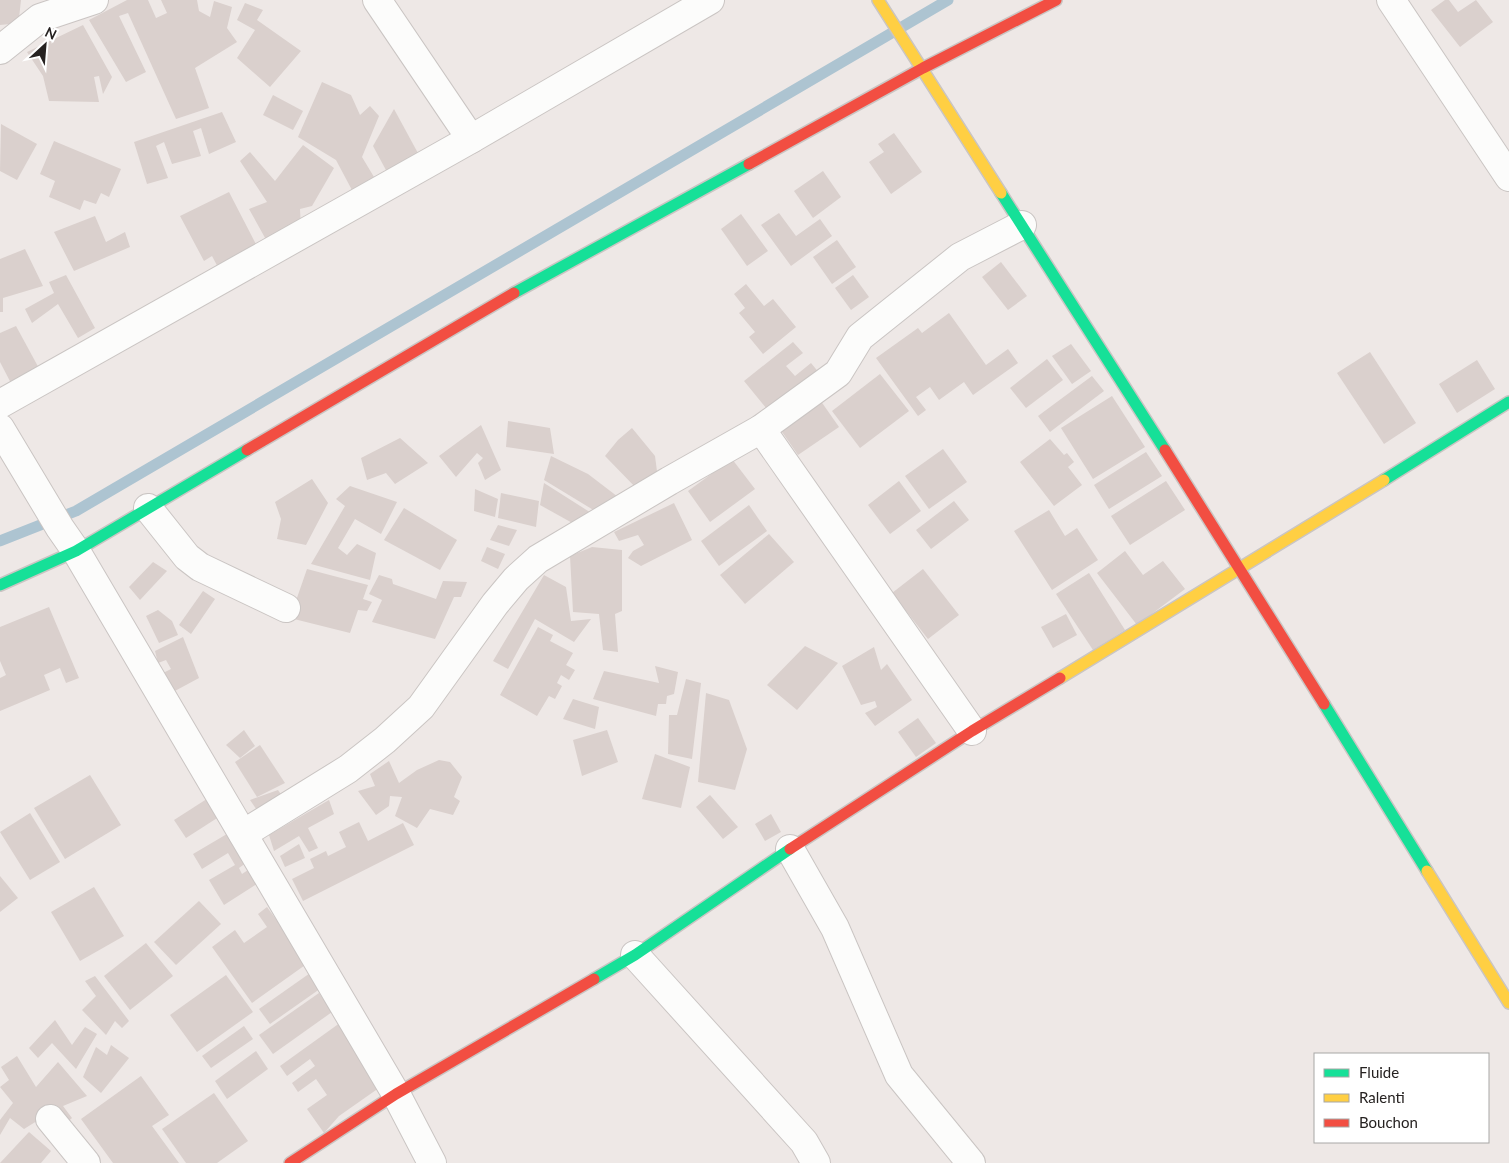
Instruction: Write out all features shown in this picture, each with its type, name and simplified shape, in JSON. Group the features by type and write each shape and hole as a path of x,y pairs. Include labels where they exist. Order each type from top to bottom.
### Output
{"street":[{"path":"0,50 40,18 94,0"},
{"path":"376,0 471,139"},
{"path":"0,404 471,139 710,0"},
{"path":"878,0 1241,569 1509,1003"},
{"path":"0,585 76,551 494,304 923,68 1056,0"},
{"path":"1391,0 1502,163 1509,177"},
{"path":"243,834 348,769 406,721 434,691 495,604 516,579 538,559 669,480 761,429 838,373 860,337 960,257 1022,225"},
{"path":"290,1163 396,1094 635,955 790,850 972,731 1241,569 1509,402"},
{"path":"0,428 60,528 76,551 396,1094 432,1163"},
{"path":"761,429 972,731"},
{"path":"148,508 187,557 200,567 286,608"},
{"path":"790,850 834,928 899,1075 971,1163"},
{"path":"635,955 804,1142 816,1163"},
{"path":"50,1119 86,1163"}],"building":[{"path":"0,0 21,0 18,27 6,39 10,24 0,25"},
{"path":"127,0 148,0 156,18 167,13 161,0 197,0 199,11 210,17 214,1 232,7 227,28 237,42 195,68 209,108 176,119 128,13 119,16 146,72 126,82 89,20"},
{"path":"1445,0 1449,0 1458,12 1476,0 1493,22 1460,47 1431,10"},
{"path":"245,3 263,10 257,20 301,51 270,87 237,58 255,30 237,20"},
{"path":"83,25 112,77 103,94 99,76 94,77 99,102 49,101 43,76 27,52"},
{"path":"322,82 351,95 360,115 370,106 379,116 362,157 374,177 353,192 336,160 298,137"},
{"path":"273,95 303,111 293,130 263,115"},
{"path":"394,109 419,155 387,172 373,146"},
{"path":"222,112 236,142 209,154 201,128 193,131 201,156 172,164 164,142 156,146 168,178 147,184 134,142"},
{"path":"1,124 37,144 17,180 0,171"},
{"path":"894,133 922,172 891,194 869,162 884,152 878,144"},
{"path":"54,141 121,169 109,197 101,193 96,204 84,200 80,210 49,197 55,181 40,174"},
{"path":"303,145 334,168 312,206 300,209 301,229 269,245 249,209 267,202 240,161 250,152 275,181"},
{"path":"823,171 841,197 813,218 794,191"},
{"path":"229,192 259,250 221,273 212,256 204,261 180,216"},
{"path":"779,213 796,236 820,219 832,236 791,266 761,225"},
{"path":"741,214 768,251 747,266 721,229"},
{"path":"95,216 106,242 125,232 130,247 74,271 54,232"},
{"path":"837,240 856,267 832,284 813,257"},
{"path":"25,249 43,286 3,298 3,312 0,312 0,259"},
{"path":"1001,262 1027,296 1008,310 982,277"},
{"path":"66,275 95,328 78,338 58,304 32,323 25,309 54,293 49,282"},
{"path":"853,275 869,297 851,310 835,288"},
{"path":"746,284 764,306 773,299 796,327 763,354 749,337 755,332 739,313 745,308 734,294"},
{"path":"949,313 986,365 1008,349 1018,363 973,395 964,382 939,400 930,387 916,397 926,410 918,416 876,358 918,328 922,333"},
{"path":"16,326 41,372 13,387 0,362 0,333"},
{"path":"793,342 803,353 786,366 795,376 811,363 820,374 771,414 744,381"},
{"path":"1071,344 1091,371 1072,384 1052,356"},
{"path":"1370,352 1416,423 1384,444 1337,373"},
{"path":"1047,359 1063,380 1026,408 1010,388"},
{"path":"1477,360 1495,389 1457,413 1439,384"},
{"path":"880,374 909,411 860,448 832,411"},
{"path":"1092,376 1104,391 1050,432 1038,416"},
{"path":"1112,396 1145,447 1093,479 1061,428"},
{"path":"818,397 839,427 798,455 778,426"},
{"path":"508,421 550,428 554,454 506,447"},
{"path":"481,425 501,470 485,480 478,463 483,458 477,453 456,477 439,456"},
{"path":"632,428 655,456 658,479 640,492 605,456 618,440"},
{"path":"400,438 428,463 395,484 386,473 367,480 361,458"},
{"path":"1050,439 1064,455 1067,453 1074,462 1068,467 1082,485 1054,506 1020,462"},
{"path":"943,449 967,482 929,509 905,476"},
{"path":"1146,452 1162,476 1109,509 1094,485"},
{"path":"551,456 588,474 622,500 600,514 544,480"},
{"path":"732,459 755,489 710,522 688,491"},
{"path":"312,479 328,503 306,545 277,539 281,519 275,502"},
{"path":"899,481 921,511 890,534 868,505"},
{"path":"1166,481 1185,510 1130,545 1111,516"},
{"path":"544,483 596,516 576,525 540,505"},
{"path":"350,486 397,502 381,534 355,519 338,548 347,555 357,544 376,553 370,580 311,564 345,506 336,499"},
{"path":"475,489 498,499 495,517 474,511"},
{"path":"501,493 539,501 536,527 498,518"},
{"path":"954,501 969,520 931,549 916,530"},
{"path":"674,503 692,540 641,566 628,558 633,551 644,545 638,535 619,541 614,532"},
{"path":"749,505 767,531 719,566 701,541"},
{"path":"404,508 457,540 440,570 384,540"},
{"path":"1049,510 1065,536 1077,528 1098,560 1052,590 1014,531"},
{"path":"498,525 517,530 509,546 490,540"},
{"path":"769,534 794,562 745,604 720,575"},
{"path":"487,547 505,554 498,569 481,561"},
{"path":"592,547 622,550 622,611 615,614 618,652 603,650 599,614 573,612 570,556"},
{"path":"1125,551 1143,575 1163,561 1185,589 1137,625 1097,573"},
{"path":"153,562 167,571 140,600 129,587"},
{"path":"307,569 368,585 363,599 372,602 367,611 358,610 350,633 290,618"},
{"path":"923,569 959,615 928,639 892,593"},
{"path":"1089,573 1125,630 1093,650 1056,594"},
{"path":"379,575 392,579 393,584 436,599 443,581 467,582 461,597 454,597 435,639 372,622 382,600 369,594"},
{"path":"544,575 566,587 571,621 591,619 574,642 535,619 508,669 493,661"},
{"path":"203,591 215,599 191,634 179,625"},
{"path":"49,607 79,678 66,683 60,668 44,675 50,690 0,711 0,678 6,675 0,661 0,627"},
{"path":"158,610 172,621 178,635 159,643 146,616"},
{"path":"1066,614 1077,635 1053,648 1041,627"},
{"path":"538,627 553,635 550,641 573,653 566,665 575,670 569,680 561,675 557,683 562,686 555,699 549,696 537,716 500,695"},
{"path":"183,637 199,678 173,692 161,674 171,669 166,660 158,663 155,651"},
{"path":"805,646 838,663 797,710 767,685"},
{"path":"874,647 881,670 887,664 912,700 875,726 865,713 877,707 875,701 861,705 842,666"},
{"path":"655,666 678,672 674,694 667,696 666,704 658,704 656,716 593,699 604,671 659,683"},
{"path":"686,679 701,683 692,759 668,754 669,715 677,715"},
{"path":"706,693 729,700 747,749 735,790 698,782"},
{"path":"573,699 599,707 595,729 563,719"},
{"path":"918,718 936,743 916,757 898,732"},
{"path":"244,730 255,746 240,758 226,745"},
{"path":"607,730 618,762 582,776 573,740"},
{"path":"260,745 285,783 257,797 235,762"},
{"path":"655,754 690,767 681,808 642,799"},
{"path":"439,760 450,762 462,777 454,797 460,801 453,815 430,809 417,828 395,816 402,797 390,796 389,806 376,815 358,791 375,786 370,774 389,761 399,783 417,770"},
{"path":"90,775 121,825 65,859 34,808"},
{"path":"278,790 287,803 263,819 250,800"},
{"path":"213,795 225,813 186,838 174,820"},
{"path":"710,795 738,827 723,839 696,807"},
{"path":"329,800 334,814 308,828 318,848 309,852 299,836 274,851 269,835"},
{"path":"30,813 60,862 30,880 0,832"},
{"path":"771,814 781,832 765,841 755,824"},
{"path":"359,822 368,841 403,823 414,845 303,901 292,879 314,868 310,859 326,851 328,856 346,847 339,832"},
{"path":"232,831 250,860 239,868 242,874 254,866 263,880 224,905 209,880 235,865 228,853 202,869 193,854"},
{"path":"299,844 305,858 285,867 280,856"},
{"path":"0,876 18,898 0,912"},
{"path":"94,887 124,936 80,961 51,912"},
{"path":"199,901 221,924 176,965 154,942"},
{"path":"267,907 308,963 252,1003 212,947 235,930 244,943 267,927 258,914"},
{"path":"146,943 173,976 130,1010 104,976"},
{"path":"313,971 324,986 270,1024 259,1009"},
{"path":"226,975 253,1012 197,1052 170,1015"},
{"path":"95,976 129,1021 122,1028 115,1021 106,1035 82,1010 96,996 85,981"},
{"path":"319,993 332,1012 273,1054 259,1035"},
{"path":"55,1020 72,1045 85,1027 97,1034 76,1069 52,1043 38,1058 29,1048"},
{"path":"344,1020 362,1045 355,1051 367,1069 386,1083 339,1116 324,1133 307,1109 327,1095 316,1079 298,1092 292,1083 315,1066 310,1059 287,1076 280,1066"},
{"path":"244,1026 253,1039 211,1068 202,1056"},
{"path":"111,1045 129,1058 101,1093 83,1077 96,1047 107,1055"},
{"path":"256,1051 268,1069 227,1099 215,1081"},
{"path":"17,1056 36,1087 58,1062 87,1096 63,1106 72,1118 63,1126 53,1111 24,1129 10,1118 0,1135 0,1120 13,1103 0,1087 9,1080 1,1067"},
{"path":"141,1076 169,1115 152,1126 179,1163 113,1163 81,1119"},
{"path":"214,1093 248,1141 217,1163 186,1163 162,1129"},
{"path":"29,1132 51,1151 41,1163 0,1163"}],"waterway":[{"path":"0,541 76,511 948,0"}],"traffic: fast":[{"path":"514,293 749,164"},
{"path":"1001,193 1165,450"},
{"path":"1384,480 1509,402"},
{"path":"0,585 76,551 247,450"},
{"path":"1324,704 1427,871"},
{"path":"594,979 635,955 790,849"}],"traffic: slow":[{"path":"878,0 1001,193"},
{"path":"1060,678 1384,480"},
{"path":"1427,871 1509,1003"}],"traffic: jam":[{"path":"749,164 923,68 1056,0"},
{"path":"247,450 514,293"},
{"path":"1165,450 1324,704"},
{"path":"790,849 972,731 1060,678"},
{"path":"290,1163 396,1094 594,979"}]}
